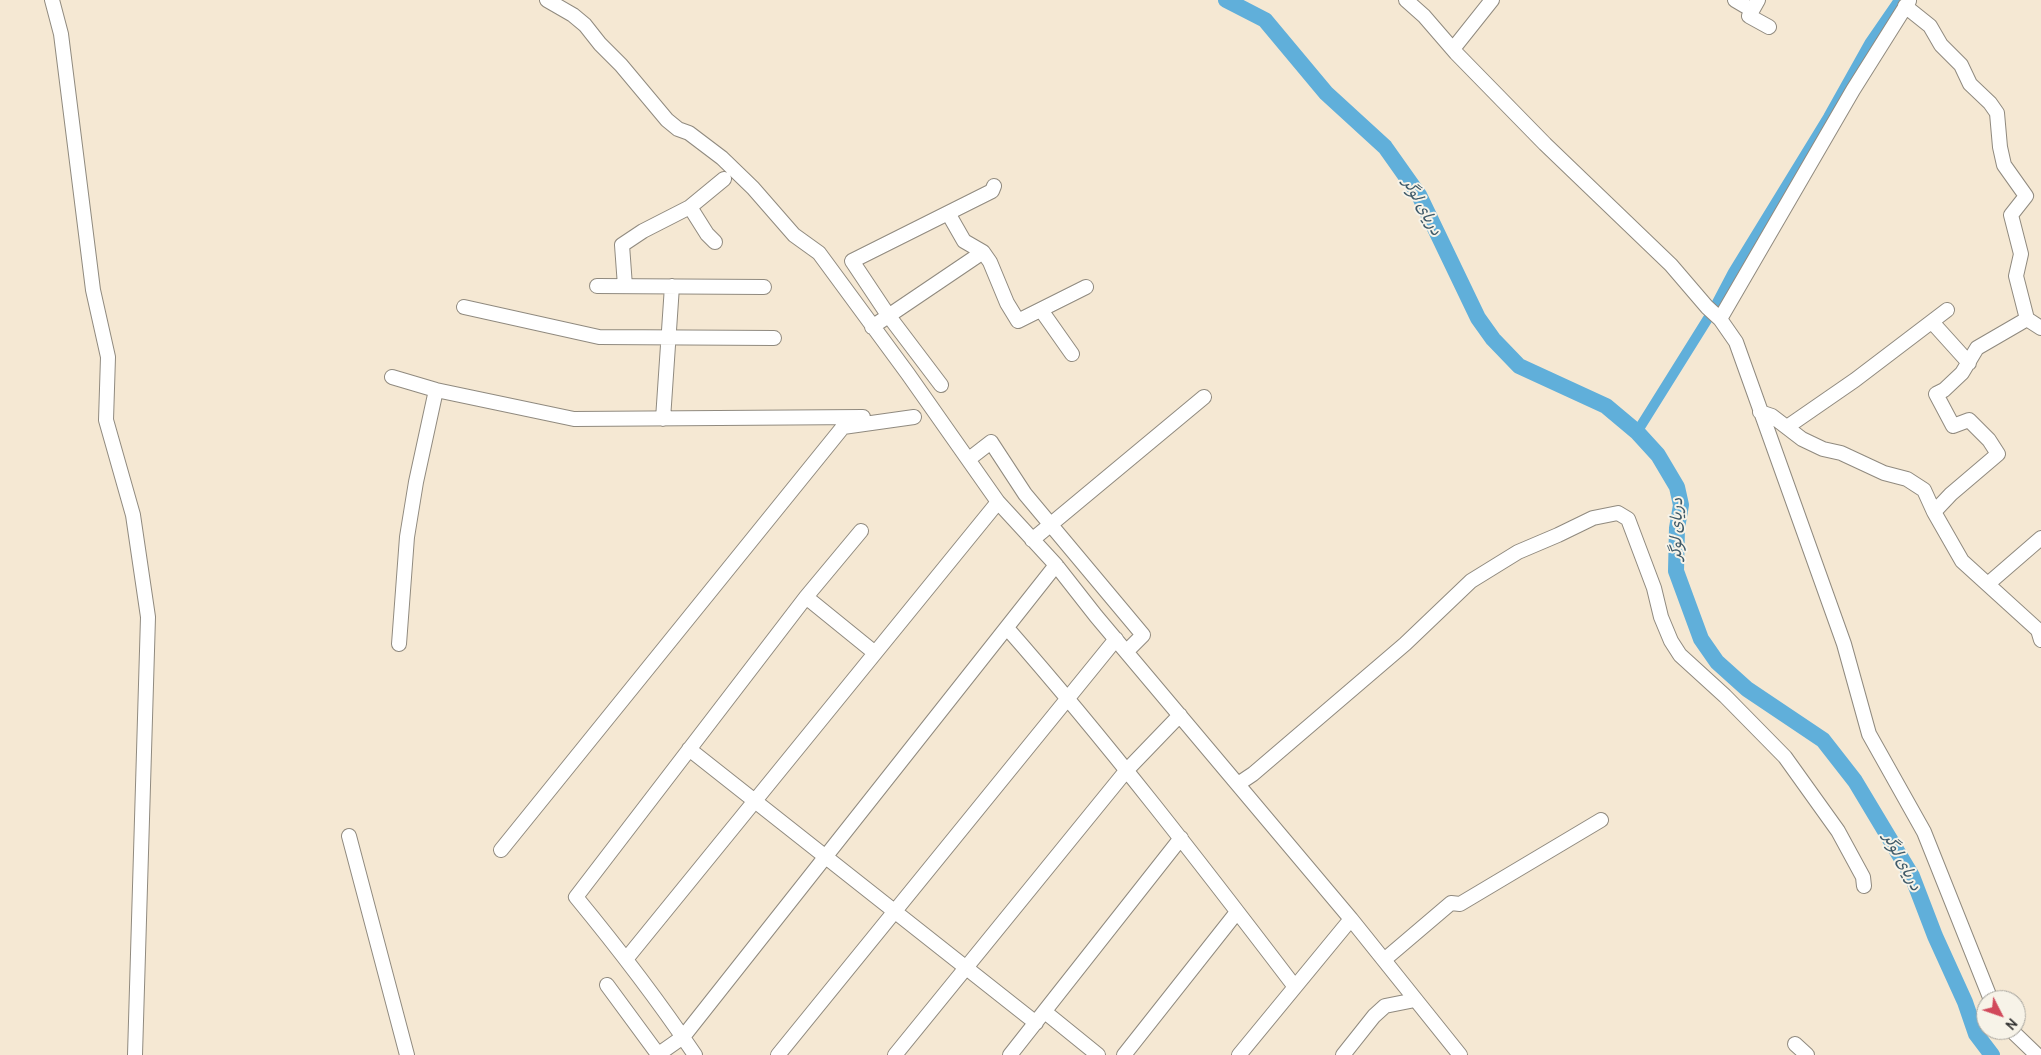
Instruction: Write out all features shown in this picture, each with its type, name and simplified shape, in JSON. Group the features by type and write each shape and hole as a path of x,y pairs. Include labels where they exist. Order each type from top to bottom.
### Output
{"street":[{"path":"52,0 61,34 93,290 108,357 106,420 133,515 148,618 135,1055"},
{"path":"547,0 573,15 585,25 667,120 678,129 689,133 722,158 753,188 794,235 819,253 969,459 998,502 1056,565 1180,715 1245,780 1351,919 1386,959 1415,1000 1460,1055"},
{"path":"1406,0 1424,16 1453,49 1546,144 1671,266 1715,314 1736,342 1844,644 1869,734 1924,832 1988,990"},
{"path":"1453,49 1492,0"},
{"path":"1735,0 1755,5 1749,16 1769,27"},
{"path":"1715,314 1907,3 1930,26 1941,45 1961,65 1970,84 1990,103 1997,113 2000,147 2004,165 2026,196 2011,215 2021,254 2016,276 2027,319 2041,328"},
{"path":"625,286 622,245 643,231 690,208 724,179"},
{"path":"941,385 888,315 852,262 992,191 994,186"},
{"path":"690,208 707,234 716,242"},
{"path":"948,213 964,241 983,252 990,262 1007,303 1018,321 1086,287"},
{"path":"872,326 983,252"},
{"path":"596,286 764,287"},
{"path":"663,419 672,286"},
{"path":"464,307 599,337 774,338"},
{"path":"1040,310 1072,354"},
{"path":"1787,428 1855,380 1947,310"},
{"path":"1934,512 1951,494 1998,454 1989,440 1969,420 1953,426 1936,394 1944,390 1969,363 1977,348 2027,319"},
{"path":"1932,322 1969,363"},
{"path":"392,377 436,390 574,419 914,417"},
{"path":"399,644 407,537 416,482 436,390"},
{"path":"1032,540 1204,396"},
{"path":"501,850 843,427 914,417 935,412"},
{"path":"1760,412 1772,416 1802,439 1822,449 1841,453 1884,473 1907,478 1924,490 1934,512 1962,561 1989,583 2038,630 2041,640"},
{"path":"969,459 991,442 1025,494 1143,635 1127,650"},
{"path":"627,958 998,502"},
{"path":"1245,780 1405,644 1471,581 1518,552 1558,536 1593,518 1618,513 1628,519 1654,588 1660,617 1670,641 1680,655 1725,696 1785,756 1838,831 1863,877 1864,886"},
{"path":"695,1055 637,976 627,958 576,897 806,597 861,531"},
{"path":"1989,583 2041,538"},
{"path":"607,986 657,1053 683,1037 1056,565"},
{"path":"806,597 875,653"},
{"path":"1006,628 1068,697 1181,838 1295,987"},
{"path":"778,1055 1116,638"},
{"path":"895,1055 1126,771 1180,715"},
{"path":"689,749 1036,1023"},
{"path":"1386,959 1451,903 1460,904 1601,820"},
{"path":"349,836 407,1055"},
{"path":"1010,1055 1181,838"},
{"path":"1124,1055 1237,912"},
{"path":"1239,1055 1351,919"},
{"path":"1344,1054 1374,1016 1385,1006 1415,1000"},
{"path":"1045,1012 1098,1055"},
{"path":"2021,1040 2037,1055"},
{"path":"1794,1044 1807,1055"}],"waterway":[{"name":"دریای لوگر","path":"1226,0 1265,20 1326,93 1385,147 1419,195 1478,318 1493,339 1519,366 1606,406 1637,432 1658,455 1677,487 1681,505 1677,528 1676,571 1701,639 1717,662 1747,689 1823,740 1855,781 1912,876 1935,936 1965,1002 1976,1034 1992,1055"},
{"path":"1637,432 1712,312 1733,272 1828,117 1870,42 1899,0"}]}
